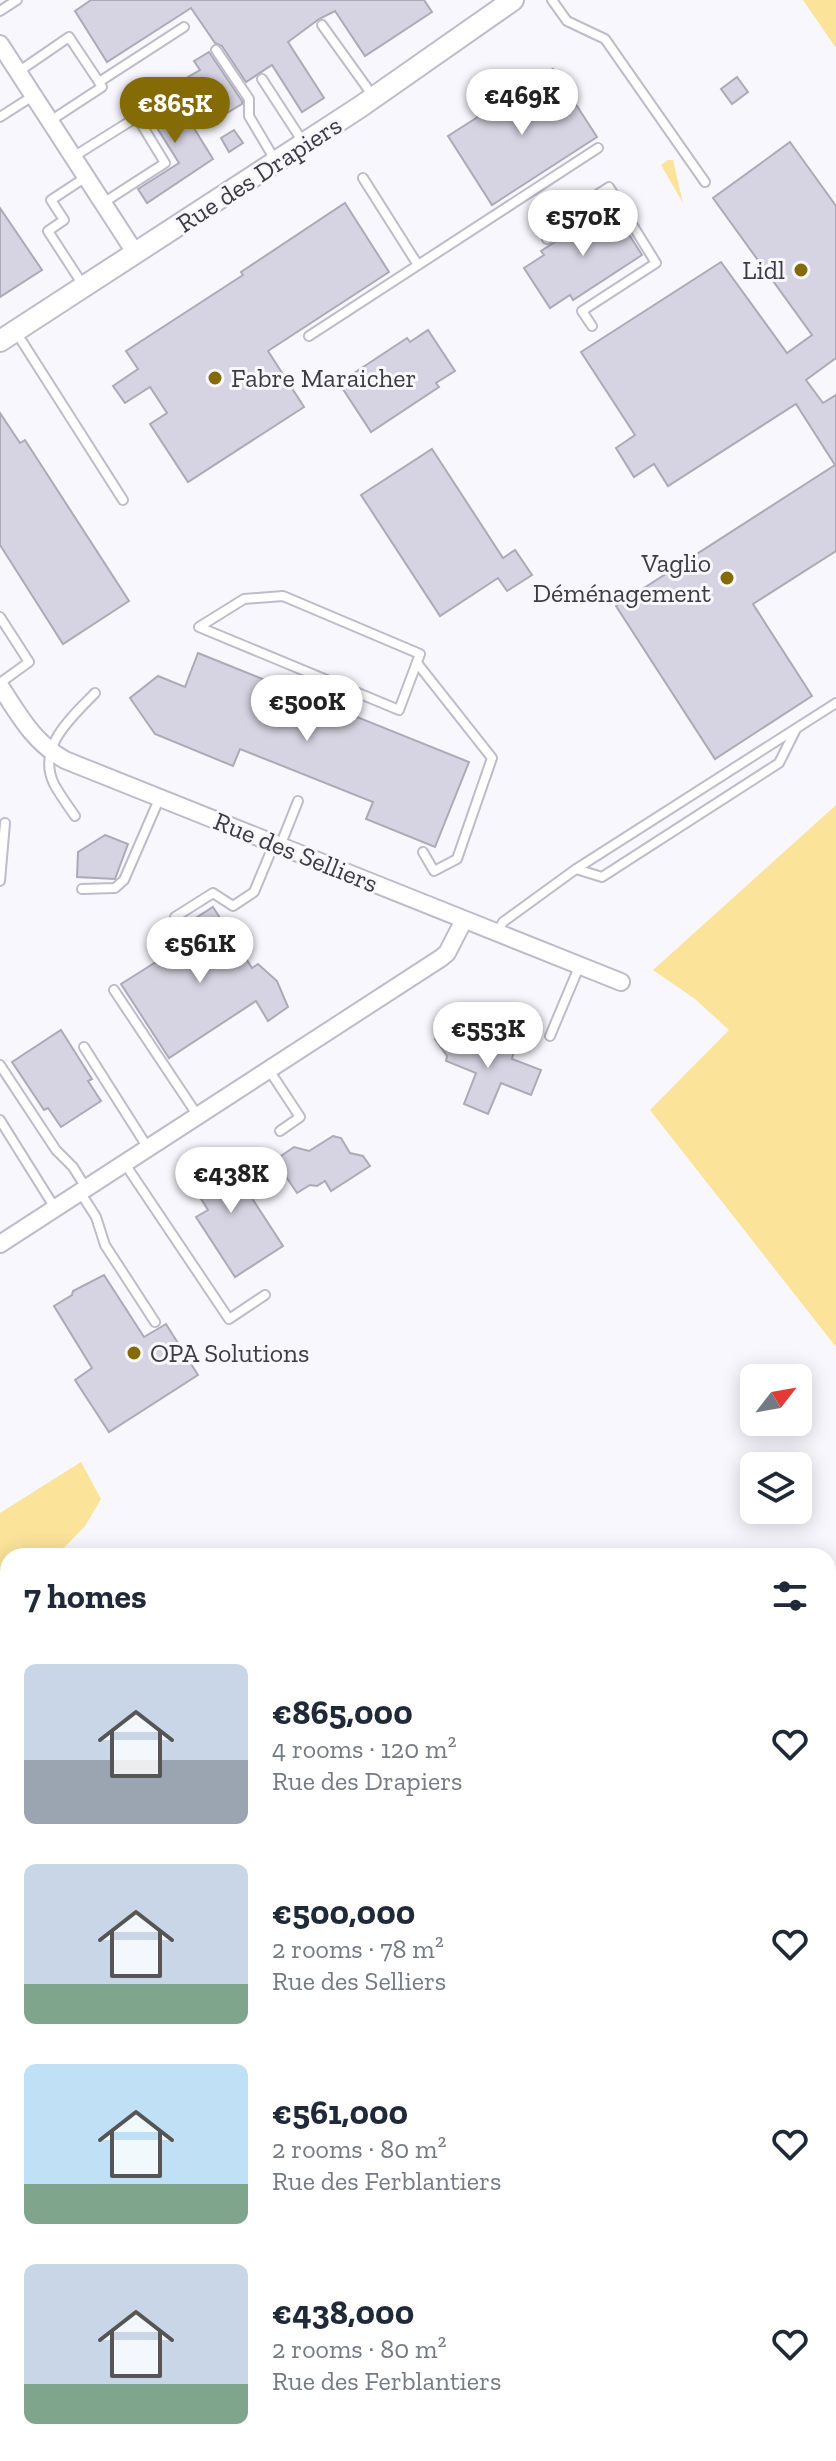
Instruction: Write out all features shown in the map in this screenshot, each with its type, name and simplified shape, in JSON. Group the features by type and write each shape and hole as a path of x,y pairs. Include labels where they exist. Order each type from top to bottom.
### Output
{"street":[{"name":"Rue des Drapiers","path":"8,336 374,98 512,0"},
{"path":"0,44 136,254"},
{"name":"Rue des Selliers","path":"0,684 28,730 50,751 621,982"},
{"path":"0,1244 441,958 447,953 464,920"}],"lane":[{"path":"0,11 17,0"},
{"path":"552,0 567,21 605,39 705,182"},
{"path":"322,25 374,98"},
{"path":"99,82 184,27"},
{"path":"18,72 69,37 99,82 102,87 50,121"},
{"path":"216,50 249,99 249,116 277,162"},
{"path":"262,79 305,144"},
{"path":"0,117 33,95"},
{"path":"73,157 137,117 165,163 103,203"},
{"path":"309,336 598,148"},
{"path":"84,287 48,231 64,220 51,200 86,177"},
{"path":"363,178 418,265"},
{"path":"547,239 553,223 609,187 656,263 582,311 592,326"},
{"path":"8,336 123,500"},
{"path":"283,596 420,654 417,663 399,710 199,627 244,599 283,596"},
{"path":"0,617 29,662 0,684"},
{"path":"417,663 492,758 457,859 434,871 423,852"},
{"path":"75,816 54,783 50,751 65,722 95,693"},
{"path":"497,933 503,922 576,869 836,703"},
{"path":"576,869 602,877 779,763 797,727"},
{"path":"82,889 115,888 124,880 160,797"},
{"path":"175,917 213,893 233,906 254,892 298,801"},
{"path":"0,881 5,823"},
{"path":"550,1036 579,967"},
{"path":"114,990 198,1116"},
{"path":"84,1047 148,1148"},
{"path":"0,1065 56,1150 73,1167 105,1245 155,1322"},
{"path":"269,1070 300,1117 280,1131"},
{"path":"0,1120 55,1208"},
{"path":"124,1163 229,1319 265,1295"}],"shaded area":[{"path":"803,0 836,0 836,48"},
{"path":"673,160 683,203 661,165"},
{"path":"836,805 836,1347 650,1110 729,1030 695,999 653,970"},
{"path":"81,1462 101,1499 85,1526 64,1548 0,1548 0,1513"}],"building":[{"path":"91,0 424,0 432,12 365,56 335,11 288,42 324,98 302,112 272,65 246,82 191,8 107,62 75,11"},
{"path":"209,52 242,101 227,113 208,83 178,102 169,88 200,70 194,61"},
{"path":"553,69 597,137 492,205 448,136"},
{"path":"737,77 748,92 732,104 721,89"},
{"path":"171,91 213,159 147,203 138,189 179,163 144,107"},
{"path":"234,130 243,143 229,152 221,138"},
{"path":"790,142 836,206 836,358 806,380 823,403 836,395 836,551 753,604 812,696 715,759 616,606 835,465 796,404 668,486 654,464 634,477 616,448 635,435 581,352 721,262 787,353 812,335 713,198"},
{"path":"345,203 389,272 268,351 304,407 188,482 150,424 167,413 150,387 125,403 113,386 138,369 126,351 243,275 241,272"},
{"path":"611,206 642,255 573,300 570,295 550,308 524,268 544,255 541,251"},
{"path":"0,208 42,270 0,297"},
{"path":"428,330 455,371 436,383 439,387 371,432 339,383 407,338 410,342"},
{"path":"0,413 20,443 25,440 129,601 63,644 0,545"},
{"path":"432,449 503,558 515,550 532,575 507,591 498,578 440,616 361,495"},
{"path":"198,653 469,762 435,847 366,819 373,802 240,749 233,766 155,734 130,698 158,676 185,687"},
{"path":"105,835 128,844 115,879 77,877 78,852"},
{"path":"213,907 252,968 258,964 277,981 288,1007 268,1021 256,1001 169,1058 121,984 175,950 166,937"},
{"path":"61,1030 92,1079 88,1081 101,1101 61,1127 48,1108 44,1110 12,1062"},
{"path":"445,1032 485,1048 488,1041 514,1051 512,1059 541,1070 531,1095 501,1083 488,1114 464,1104 476,1073 446,1061 447,1056 435,1039"},
{"path":"333,1136 341,1138 350,1153 363,1156 370,1166 331,1191 325,1181 297,1193 275,1160 294,1147 309,1151"},
{"path":"220,1149 283,1246 235,1277 196,1217 208,1210 184,1172"},
{"name":"OPA Solutions","path":"104,1275 144,1337 166,1324 198,1375 109,1432 75,1380 92,1368 54,1306 72,1295 73,1291"}],"place":[{"name":"Lidl","path":"801,270"},
{"name":"Fabre Maraicher","path":"215,378"},
{"name":"Vaglio Déménagement","path":"727,578"},
{"name":"OPA Solutions","path":"134,1353"}]}
